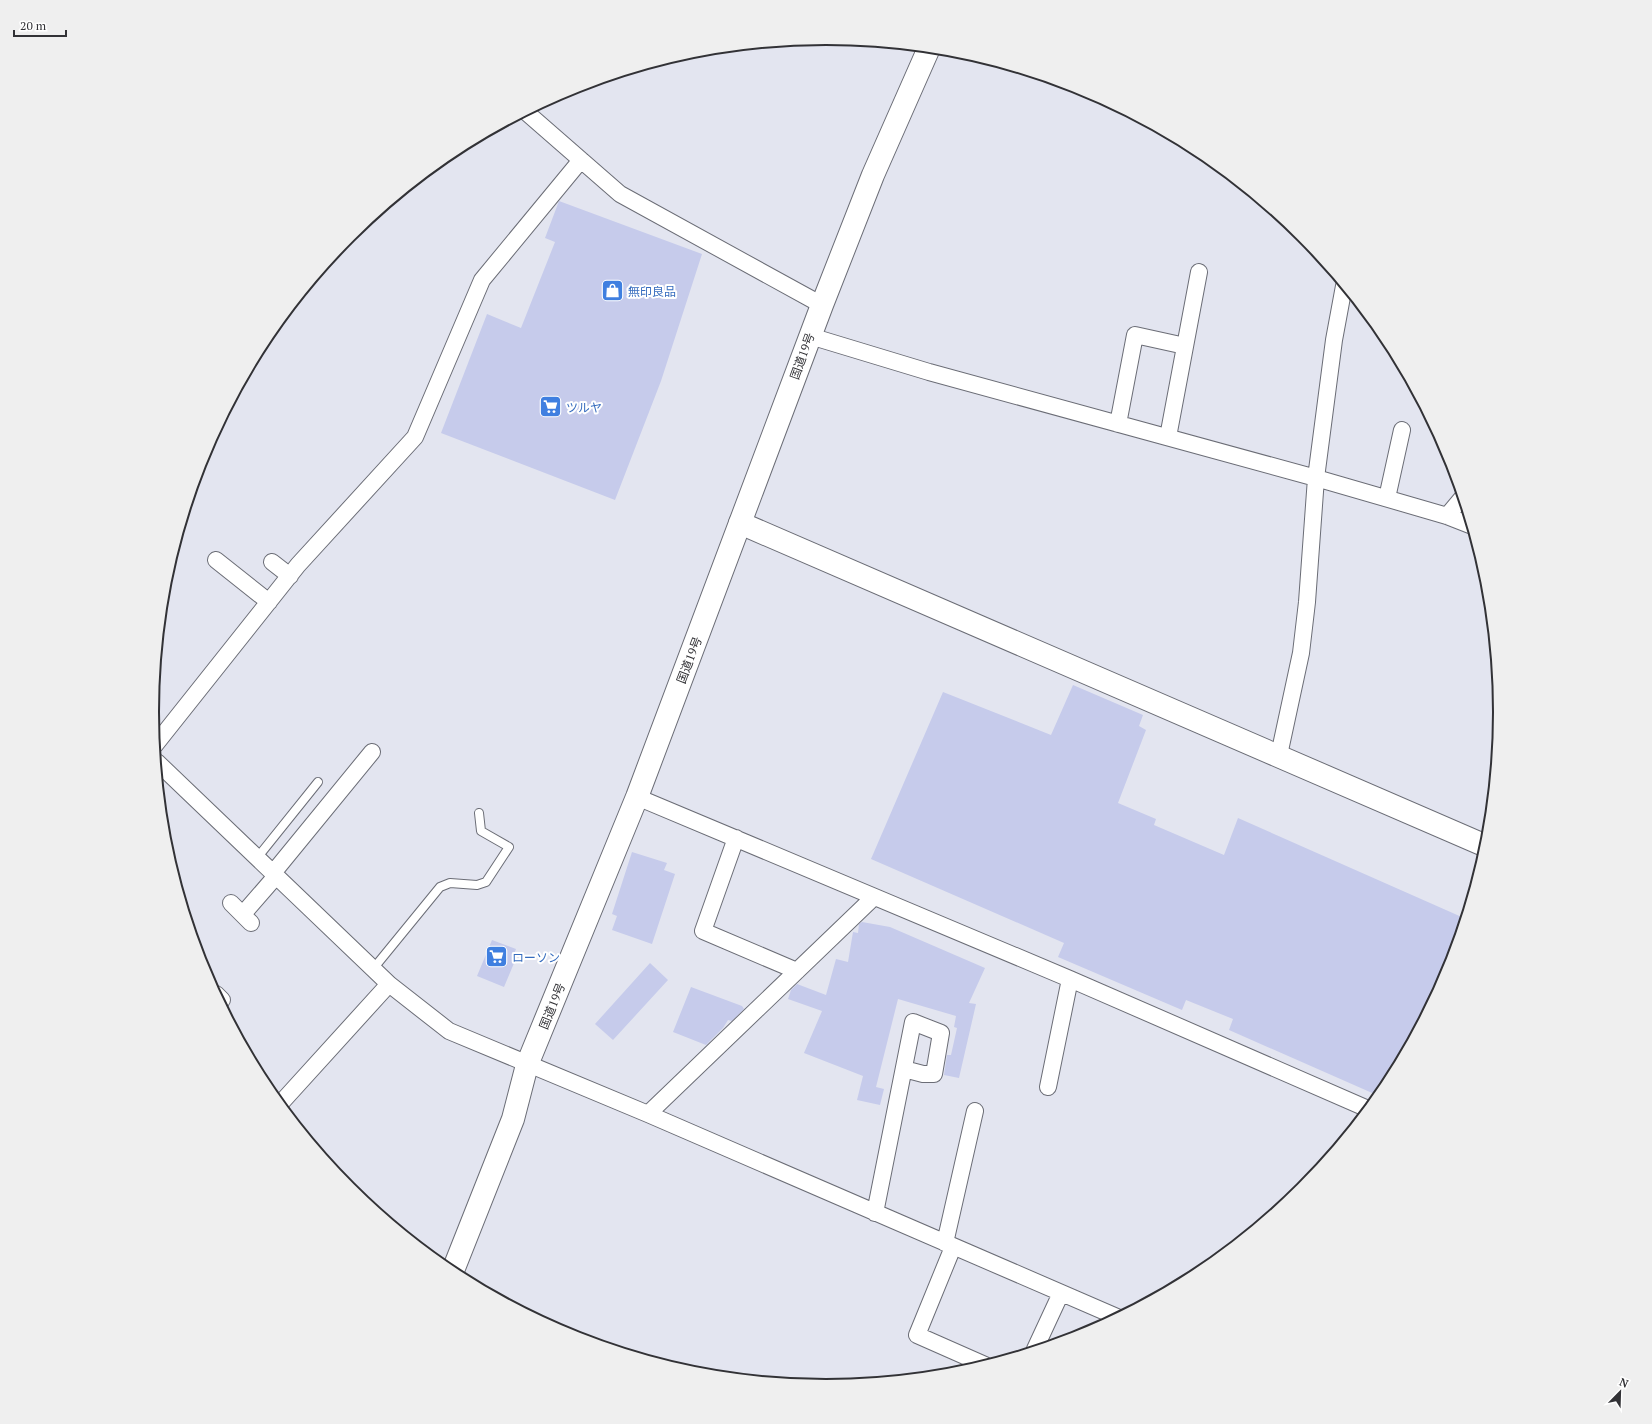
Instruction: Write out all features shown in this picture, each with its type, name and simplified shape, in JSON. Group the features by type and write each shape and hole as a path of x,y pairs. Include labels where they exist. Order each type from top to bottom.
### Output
{"main road":[{"name":"国道19号","path":"455,1267 513,1119 527,1065 637,797 822,305 873,175 926,53"},
{"path":"740,523 1279,755 1480,843"}],"street":[{"path":"529,115 620,194 822,305"},
{"path":"160,739 290,576 415,437 482,280 581,160"},
{"path":"1168,437 1199,272"},
{"path":"1279,755 1301,653 1316,478 1334,340 1343,291"},
{"path":"1118,424 1135,335 1185,346"},
{"path":"810,336 929,372 1387,498 1447,516 1465,523"},
{"path":"1387,498 1402,430"},
{"path":"1447,516 1459,502"},
{"path":"216,560 269,602"},
{"path":"272,562 290,576"},
{"path":"242,913 275,875 372,752"},
{"path":"161,766 389,984 449,1031 527,1065 648,1114 1111,1314"},
{"path":"637,797 1070,979 1363,1107"},
{"path":"736,838 703,931 797,971"},
{"path":"648,1114 874,897"},
{"path":"1048,1087 1070,979"},
{"path":"284,1100 389,984"},
{"path":"875,1213 904,1069"},
{"path":"975,1111 949,1245 918,1335 977,1361"},
{"path":"1037,1345 1060,1292"}],"lane":[{"path":"257,858 318,782"},
{"path":"373,969 440,887 450,883 477,885 486,882 509,847 481,831 479,813"}],"building":[{"path":"559,201 702,254 661,381 615,500 441,433 487,314 521,328 555,242 545,238"},
{"path":"1073,685 1143,715 1139,726 1146,730 1118,803 1156,819 1154,825 1224,855 1238,818 1461,917 1442,967 1424,1007 1404,1046 1373,1093 1229,1030 1233,1019 1186,1000 1182,1010 1058,957 1064,943 871,859 943,692 1051,735"},
{"path":"632,852 667,863 664,870 675,874 652,944 612,930 617,916 612,914"},
{"path":"862,922 890,927 985,968 969,1003 976,1004 959,1078 944,1075 947,1055 951,1055 957,1028 954,1027 956,1016 898,999 876,1087 884,1089 880,1105 857,1100 863,1076 804,1053 822,1011 788,999 791,990 797,984 826,995 836,959 848,962 853,932 858,933 859,924"},
{"path":"492,940 516,949 514,954 517,956 504,987 477,976"},
{"path":"650,963 668,980 613,1040 595,1024"},
{"path":"691,987 742,1006 744,1009 732,1021 728,1020 723,1028 706,1045 673,1032"}],"place":[{"name":"無印良品","path":"613,291"},
{"name":"ツルヤ","path":"551,407"},
{"name":"ローソン","path":"496,957"}]}
